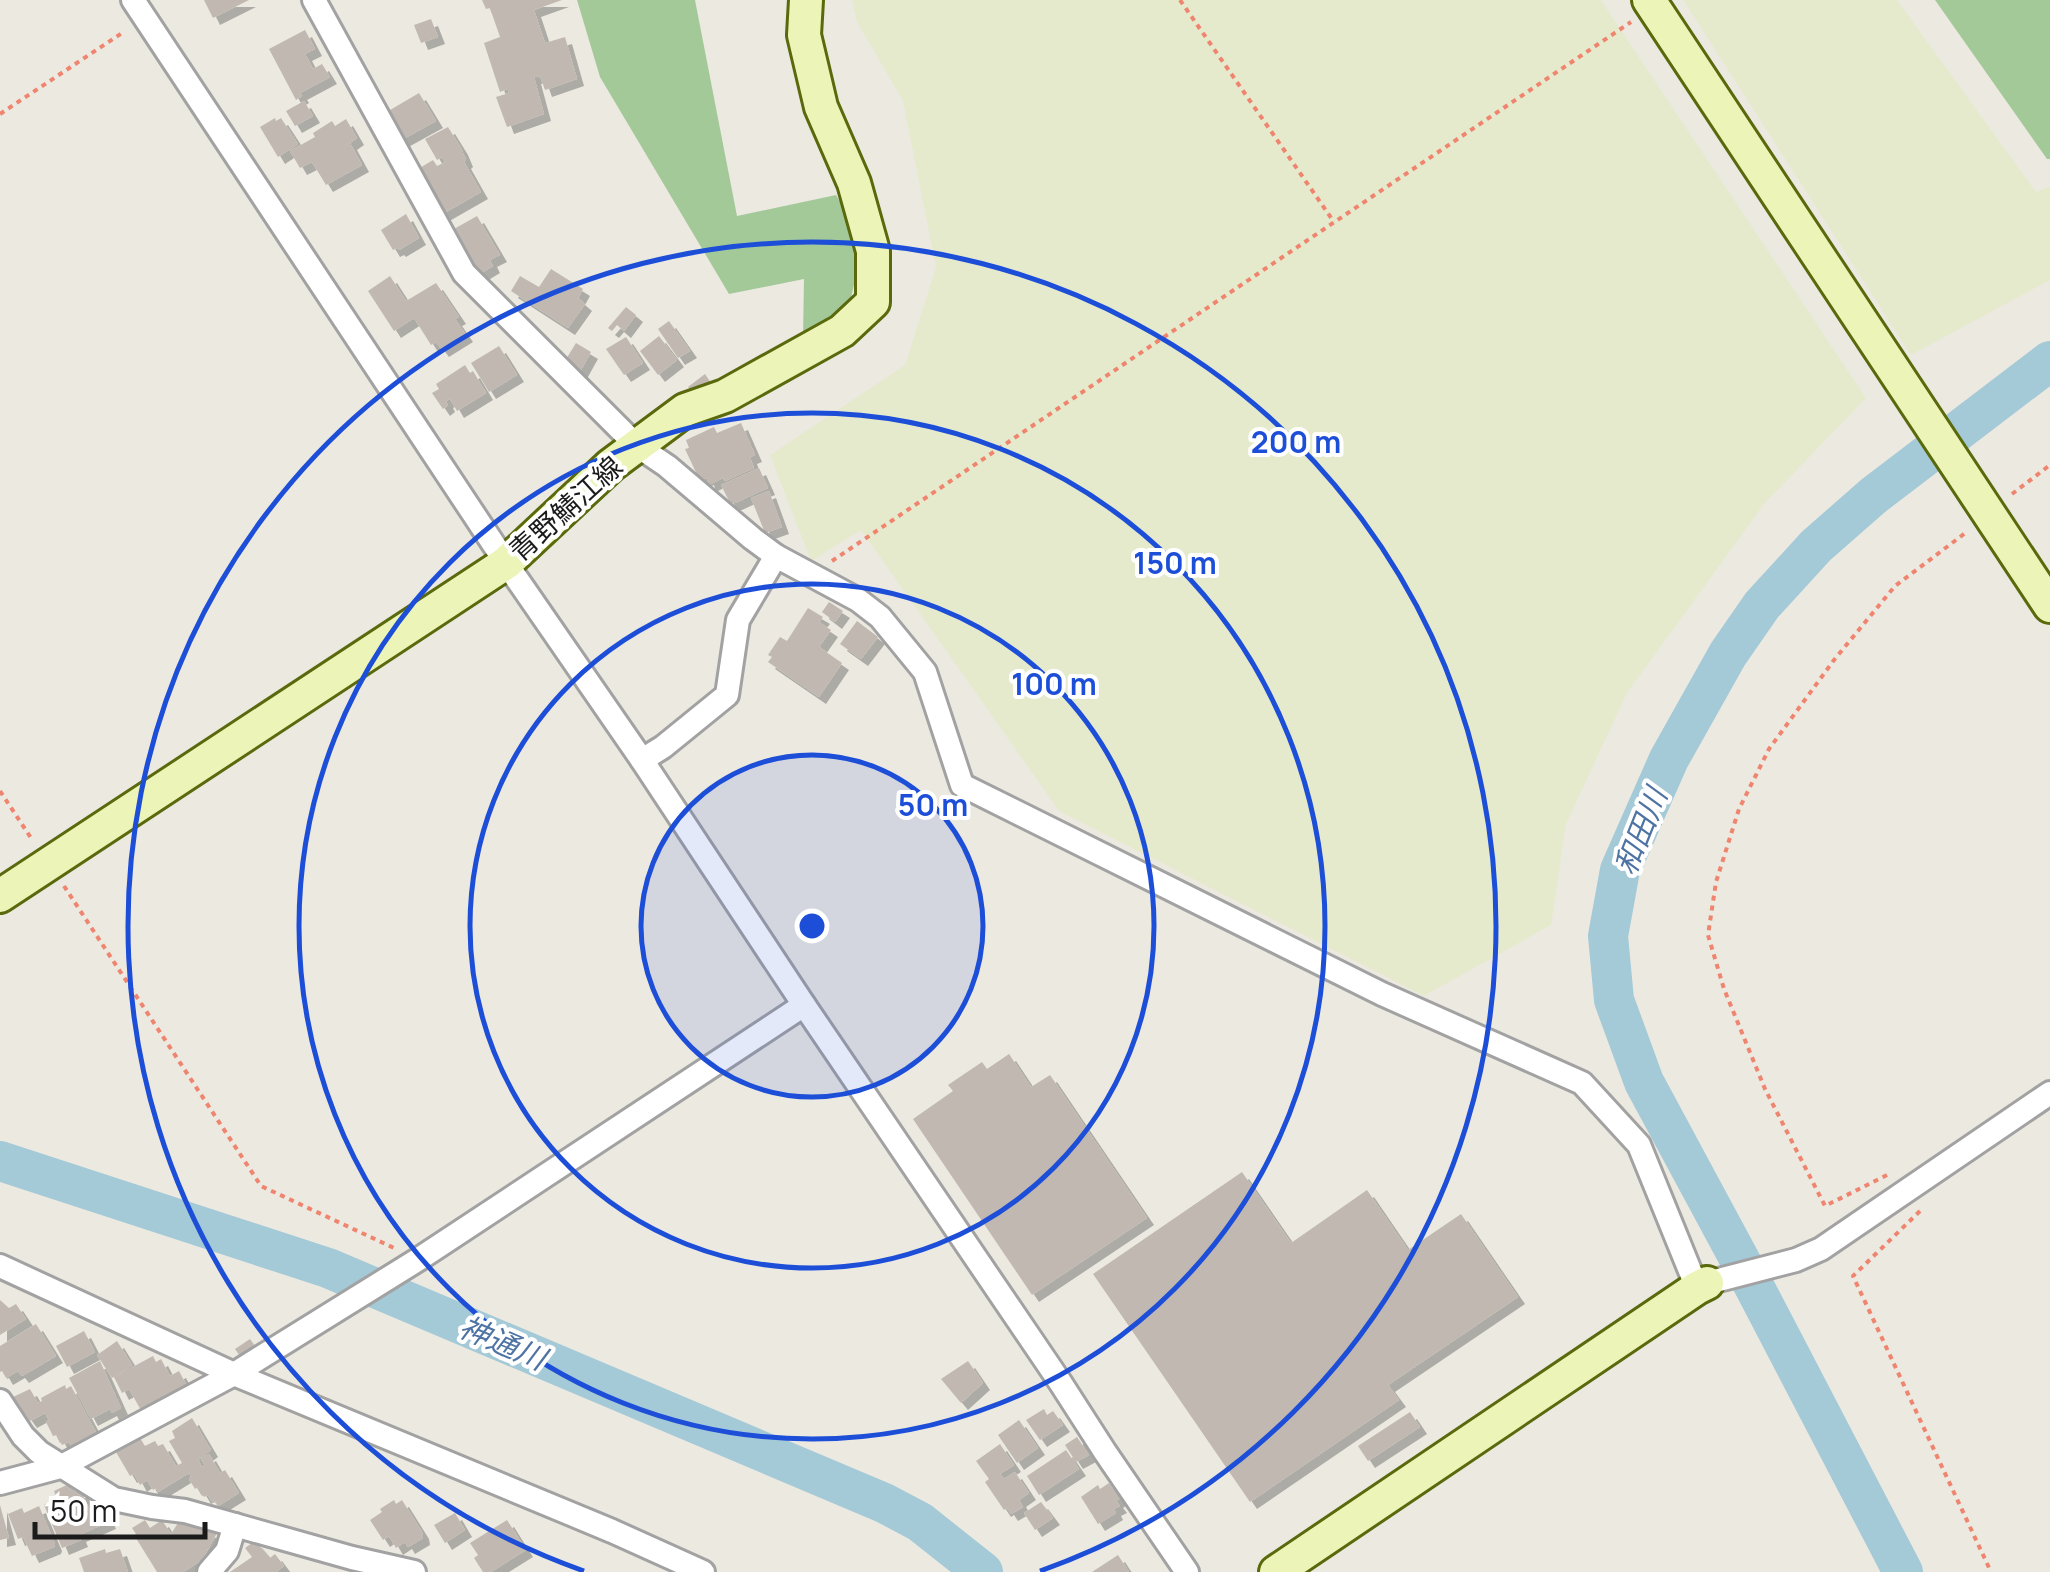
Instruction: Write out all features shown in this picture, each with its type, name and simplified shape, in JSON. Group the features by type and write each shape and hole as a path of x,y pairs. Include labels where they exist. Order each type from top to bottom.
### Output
{"main road":[{"name":"青野鯖江線","path":"0,896 506,563 610,464 685,410 725,396 842,331 873,302 873,251 854,183 821,108 804,35 806,0"},
{"path":"1652,4 2050,606"},
{"path":"1276,1572 1702,1286"}],"street":[{"path":"314,0 464,274 636,445 776,556 823,568 880,616 925,672 962,785 1382,994 1582,1083 1638,1145 1702,1286 1822,1249 2050,1093"},
{"path":"139,9 506,563 1186,1572"},
{"path":"642,760 664,747 727,695 738,620 776,556"},
{"path":"0,1483 60,1466 234,1374 412,1263 804,1005"},
{"path":"0,1266 234,1374 703,1572"},
{"path":"0,1401 38,1452 114,1499 185,1511 414,1572"},
{"path":"209,1572 227,1550 235,1525"}],"path":[{"path":"1180,0 1334,222"},
{"path":"823,568 1652,4"},
{"path":"0,114 139,9"},
{"path":"2008,497 2050,465"},
{"path":"1890,1173 1825,1206 1764,1089 1724,990 1708,935 1716,882 1740,808 1769,749 1834,660 1895,586 1968,531"},
{"path":"0,791 261,1186 412,1263"},
{"path":"1945,1162 1919,1213 1853,1276 1990,1572"}],"green space":[{"path":"577,0 695,0 737,216 836,195 864,242 849,306 803,337 804,279 729,294 600,77"},
{"path":"852,0 1601,0 1866,398 1764,504 1627,693 1566,824 1551,925 1424,996 1059,811 861,530 811,561 770,455 905,365 936,267 903,101 857,22"},
{"path":"1683,0 1897,0 2036,192 2050,186 2050,280 1911,355"},
{"path":"1935,0 2050,0 2050,159 2047,159"}],"building":[{"path":"204,0 249,0 213,18"},
{"path":"482,0 562,0 534,10 545,43 565,37 577,79 545,90 540,76 534,77 544,114 507,127 496,97 509,93 508,89 500,92 484,43 500,37 490,8 486,9"},
{"path":"431,19 438,37 421,43 414,25"},
{"path":"305,30 315,49 305,54 313,69 322,64 330,77 300,93 302,96 296,100 269,49"},
{"path":"419,93 436,121 396,143 385,113"},
{"path":"304,101 313,116 295,126 286,111"},
{"path":"281,118 298,144 278,157 260,127"},
{"path":"346,119 357,138 350,143 362,165 326,185 312,162 300,168 290,151 315,137 313,133 332,121 335,126"},
{"path":"448,127 481,192 439,216 413,172 433,160 437,166 445,162 442,157 437,160 425,139"},
{"path":"406,214 419,238 393,250 381,230"},
{"path":"477,216 500,255 490,260 493,266 475,277 447,233"},
{"path":"551,269 583,289 578,298 585,304 568,328 511,291 520,276 539,287"},
{"path":"390,276 406,301 436,283 466,335 442,350 436,342 431,345 414,318 394,331 368,291"},
{"path":"626,307 636,315 624,331 617,325 612,331 608,328"},
{"path":"669,321 690,351 678,358 658,329"},
{"path":"659,336 677,360 658,375 640,351"},
{"path":"626,337 643,363 624,375 606,349"},
{"path":"576,343 591,352 577,377 560,369"},
{"path":"499,346 517,375 489,392 471,363"},
{"path":"465,365 486,393 457,411 450,399 443,409 432,393 439,389 436,384"},
{"path":"705,374 711,383 694,394 688,387"},
{"path":"741,423 755,455 750,457 754,468 709,485 707,478 700,481 685,449 689,448 686,440 714,427 717,433"},
{"path":"759,468 768,488 730,503 721,485"},
{"path":"769,491 782,527 765,533 751,498"},
{"path":"829,602 843,611 835,622 822,612"},
{"path":"808,608 823,617 819,622 831,630 819,647 842,663 819,697 768,662 772,657 768,655 780,637 787,641"},
{"path":"857,621 878,637 861,659 840,644"},
{"path":"1009,1054 1031,1087 1050,1075 1147,1218 1032,1295 913,1119 953,1091 948,1085 982,1062 987,1069"},
{"path":"1242,1172 1291,1243 1367,1190 1408,1250 1461,1214 1518,1297 1388,1385 1399,1400 1250,1502 1093,1274"},
{"path":"0,1300 9,1308 16,1304 26,1319 0,1335"},
{"path":"36,1324 56,1356 22,1376 18,1371 6,1378 0,1372 0,1346"},
{"path":"84,1331 95,1352 67,1367 56,1346"},
{"path":"250,1339 257,1349 242,1359 235,1349"},
{"path":"117,1341 132,1365 112,1378 97,1355"},
{"path":"153,1356 156,1362 161,1359 170,1376 179,1371 188,1388 142,1412 129,1389 122,1393 114,1377"},
{"path":"100,1361 121,1408 91,1419 69,1378"},
{"path":"968,1361 983,1383 961,1403 941,1379"},
{"path":"65,1385 66,1389 71,1386 98,1436 73,1450 69,1442 62,1445 57,1435 53,1436 45,1413 30,1421 13,1397 30,1389 38,1403"},
{"path":"1044,1409 1047,1415 1053,1411 1063,1425 1040,1440 1026,1420"},
{"path":"1410,1412 1420,1427 1368,1461 1358,1446"},
{"path":"192,1418 211,1450 198,1460 202,1467 205,1465 201,1459 209,1454 239,1493 218,1506 208,1495 204,1497 198,1487 195,1489 189,1473 158,1492 147,1480 140,1485 116,1452 140,1438 145,1446 155,1441 158,1446 163,1444 176,1466 182,1463 169,1441 175,1438 172,1431"},
{"path":"1019,1420 1038,1448 1017,1463 998,1435"},
{"path":"1077,1437 1089,1455 1076,1462 1065,1445"},
{"path":"1000,1444 1014,1465 1000,1474 1004,1479 1015,1472 1029,1493 1019,1500 1023,1507 1011,1514 985,1482 989,1479 976,1461"},
{"path":"1066,1450 1079,1469 1039,1495 1027,1476"},
{"path":"71,1483 75,1492 81,1490 90,1511 100,1506 109,1522 79,1535 81,1540 62,1548 44,1505 57,1499 54,1491"},
{"path":"1109,1483 1120,1498 1116,1501 1120,1506 1098,1524 1081,1497 1098,1485 1100,1489"},
{"path":"394,1500 396,1504 402,1500 422,1532 423,1538 408,1547 405,1542 396,1548 389,1536 383,1540 370,1520"},
{"path":"1041,1502 1053,1518 1035,1530 1024,1513"},
{"path":"0,1505 9,1538 0,1540"},
{"path":"39,1506 55,1544 32,1556 23,1537 18,1539 8,1514 22,1508 24,1513"},
{"path":"455,1513 465,1530 445,1543 434,1525"},
{"path":"145,1520 150,1528 162,1520 171,1534 178,1523 217,1533 202,1560 183,1572 157,1572 132,1528"},
{"path":"507,1520 526,1550 491,1572 483,1572 470,1543"},
{"path":"255,1541 270,1558 275,1554 284,1566 276,1572 230,1572 252,1557 245,1548"},
{"path":"105,1549 106,1553 120,1549 128,1572 84,1572 79,1558"},
{"path":"1118,1555 1129,1572 1092,1572"}],"waterway":[{"name":"和田川","path":"1903,1572 1644,1082 1614,1000 1608,936 1620,870 1669,759 1728,654 1762,605 1816,546 1873,496 2050,361"},
{"name":"神通川","path":"0,1161 328,1268 884,1503 920,1522 983,1572"}]}
